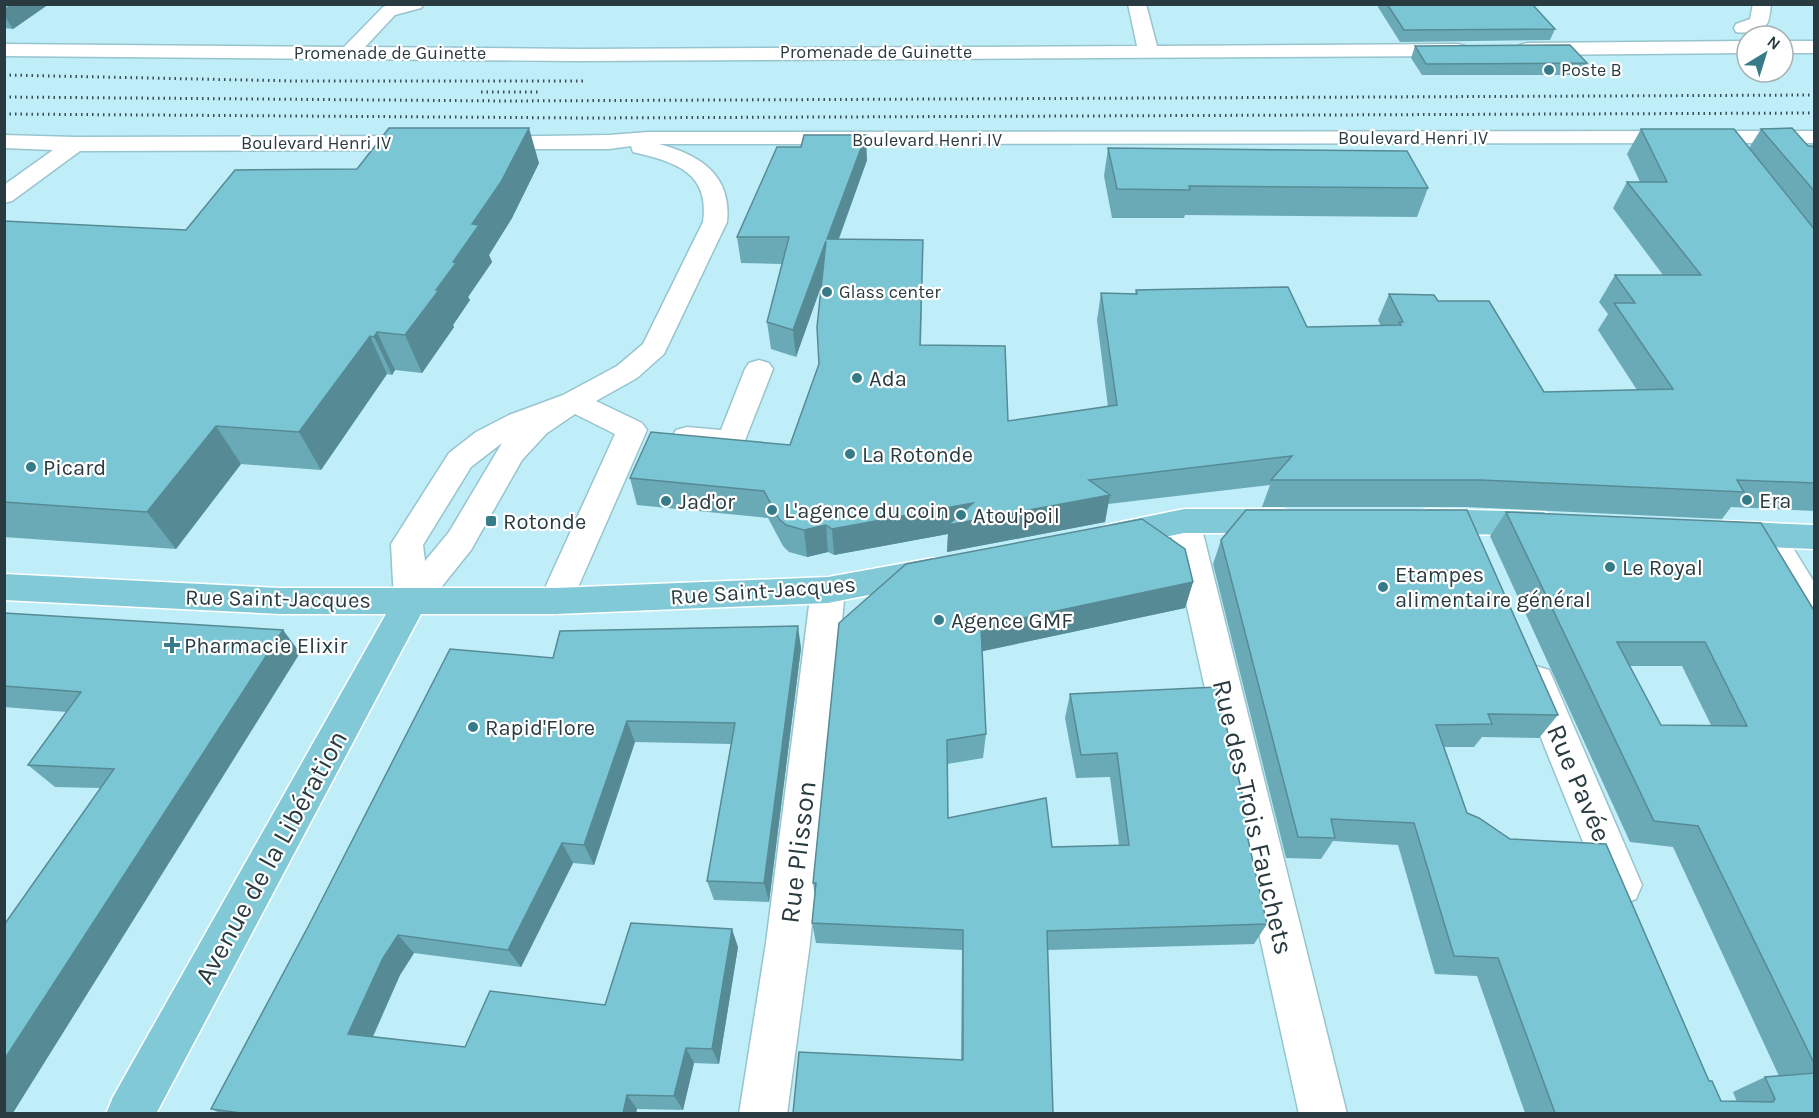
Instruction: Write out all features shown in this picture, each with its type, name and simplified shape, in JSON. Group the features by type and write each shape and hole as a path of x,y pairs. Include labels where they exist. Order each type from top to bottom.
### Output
{"main road":[{"path":"1394,521 1465,520 1568,526"},
{"path":"1086,541 1184,521 1312,521"},
{"path":"1695,532 1815,537"},
{"name":"Rue Saint-Jacques","path":"4,587 280,601 556,601 828,590 961,566"},
{"name":"Avenue de la Libération","path":"130,1113 411,601"}],"street":[{"path":"349,53 389,11 415,4"},
{"path":"1137,4 1148,50"},
{"path":"1757,24 1762,4"},
{"path":"1504,50 1735,38"},
{"path":"1795,47 1815,47"},
{"name":"Promenade de Guinette","path":"4,50 592,55 1148,50 1481,50"},
{"name":"Boulevard Henri IV","path":"470,143 609,142 648,138 787,140 1815,137"},
{"path":"609,142 648,148 697,169 722,168 753,150 787,140"},
{"name":"Boulevard Henri IV","path":"4,141 75,144 446,143"},
{"path":"4,196 75,144"},
{"path":"411,601 460,541 511,453 537,426 573,402 627,372 654,348 716,222 719,209 716,192 722,168"},
{"path":"411,601 407,544 460,460 487,439 519,422 573,402 632,430 731,441 759,369"},
{"path":"556,601 632,430"},
{"path":"1465,520 1483,562"},
{"name":"Rue des Trois Fauchets","path":"1184,521 1323,1113"},
{"path":"1768,535 1815,610"},
{"name":"Rue Plisson","path":"763,1113 788,943 828,590"},
{"name":"Rue Pavée","path":"1520,646 1634,916"}],"building":[{"path":"4,4 13,4 4,10"},
{"path":"1387,4 1532,4 1555,29 1404,30"},
{"path":"1570,45 1587,63 1426,64 1415,46"},
{"path":"389,128 529,128 501,182 472,224 479,225 436,290 439,290 405,335 377,332 374,337 370,336 299,432 216,426 147,512 4,502 4,221 186,230 235,170 357,169"},
{"path":"1792,128 1808,146 1815,149 1815,192 1761,129"},
{"path":"1641,129 1734,129 1815,230 1815,483 1737,480 1744,492 1480,480 1271,480 1292,456 1089,480 1110,495 948,525 973,503 832,529 826,525 804,530 786,525 779,519 764,491 630,478 651,432 790,445 819,364 817,327 826,241 793,330 767,322 789,237 737,237 777,147 801,147 804,135 866,135 827,239 923,240 920,345 1005,346 1008,421 1117,405 1101,293 1137,294 1136,290 1288,287 1307,327 1401,325 1399,322 1403,322 1389,294 1434,295 1438,301 1489,301 1544,392 1673,389 1614,303 1635,303 1615,275 1701,275 1627,182 1667,182"},
{"path":"1108,148 1407,151 1428,188 1189,186 1190,190 1117,189"},
{"path":"1246,510 1467,510 1558,715 1488,714 1492,724 1436,725 1467,813 1479,818 1510,839 1606,844 1709,1081 1712,1081 1721,1101 1773,1102 1775,1099 1765,1077 1815,1073 1815,1113 1555,1113 1498,958 1454,956 1414,823 1331,819 1335,838 1298,837 1221,540"},
{"path":"1506,512 1761,523 1815,612 1815,1065 1698,826 1654,821","holes":["1617,642 1705,642 1747,726 1661,725"]},
{"path":"1142,519 1185,549 1193,582 981,627 986,734 947,740 948,818 1046,798 1052,847 1129,845 1117,753 1081,755 1070,694 1217,687 1252,835 1247,835 1267,924 1047,931 1053,1113 793,1113 799,1052 963,1060 963,930 812,923 816,883 813,883 839,623 906,564"},
{"path":"4,613 283,630 4,1060 4,925 114,769 28,765 81,692 4,686"},
{"path":"798,626 764,883 707,881 735,723 627,721 584,845 562,843 508,950 398,935 383,958 348,1034 465,1047 490,991 605,1005 631,923 732,929 712,1049 686,1048 674,1096 627,1095 623,1113 241,1113 211,1109 310,923 450,649 553,658 560,631"}],"railway":[{"path":"4,75 295,81 586,81"},
{"path":"481,92 538,92"},
{"path":"4,97 506,101 1814,95"},
{"path":"4,114 586,118 1814,113"}],"place":[{"name":"Poste B","path":"1549,70"},
{"name":"Glass center","path":"827,292"},
{"name":"Ada","path":"857,378"},
{"name":"La Rotonde","path":"850,454"},
{"name":"Picard","path":"31,467"},
{"name":"Era","path":"1747,500"},
{"name":"Jad'or","path":"666,501"},
{"name":"L'agence du coin","path":"772,510"},
{"name":"Atou'poil","path":"961,515"},
{"name":"Rotonde","path":"491,521"},
{"name":"Le Royal","path":"1610,567"},
{"name":"Etampes alimentaire général","path":"1383,587"},
{"name":"Agence GMF","path":"939,620"},
{"name":"Pharmacie Elixir","path":"172,645"},
{"name":"Rapid'Flore","path":"473,727"}]}
